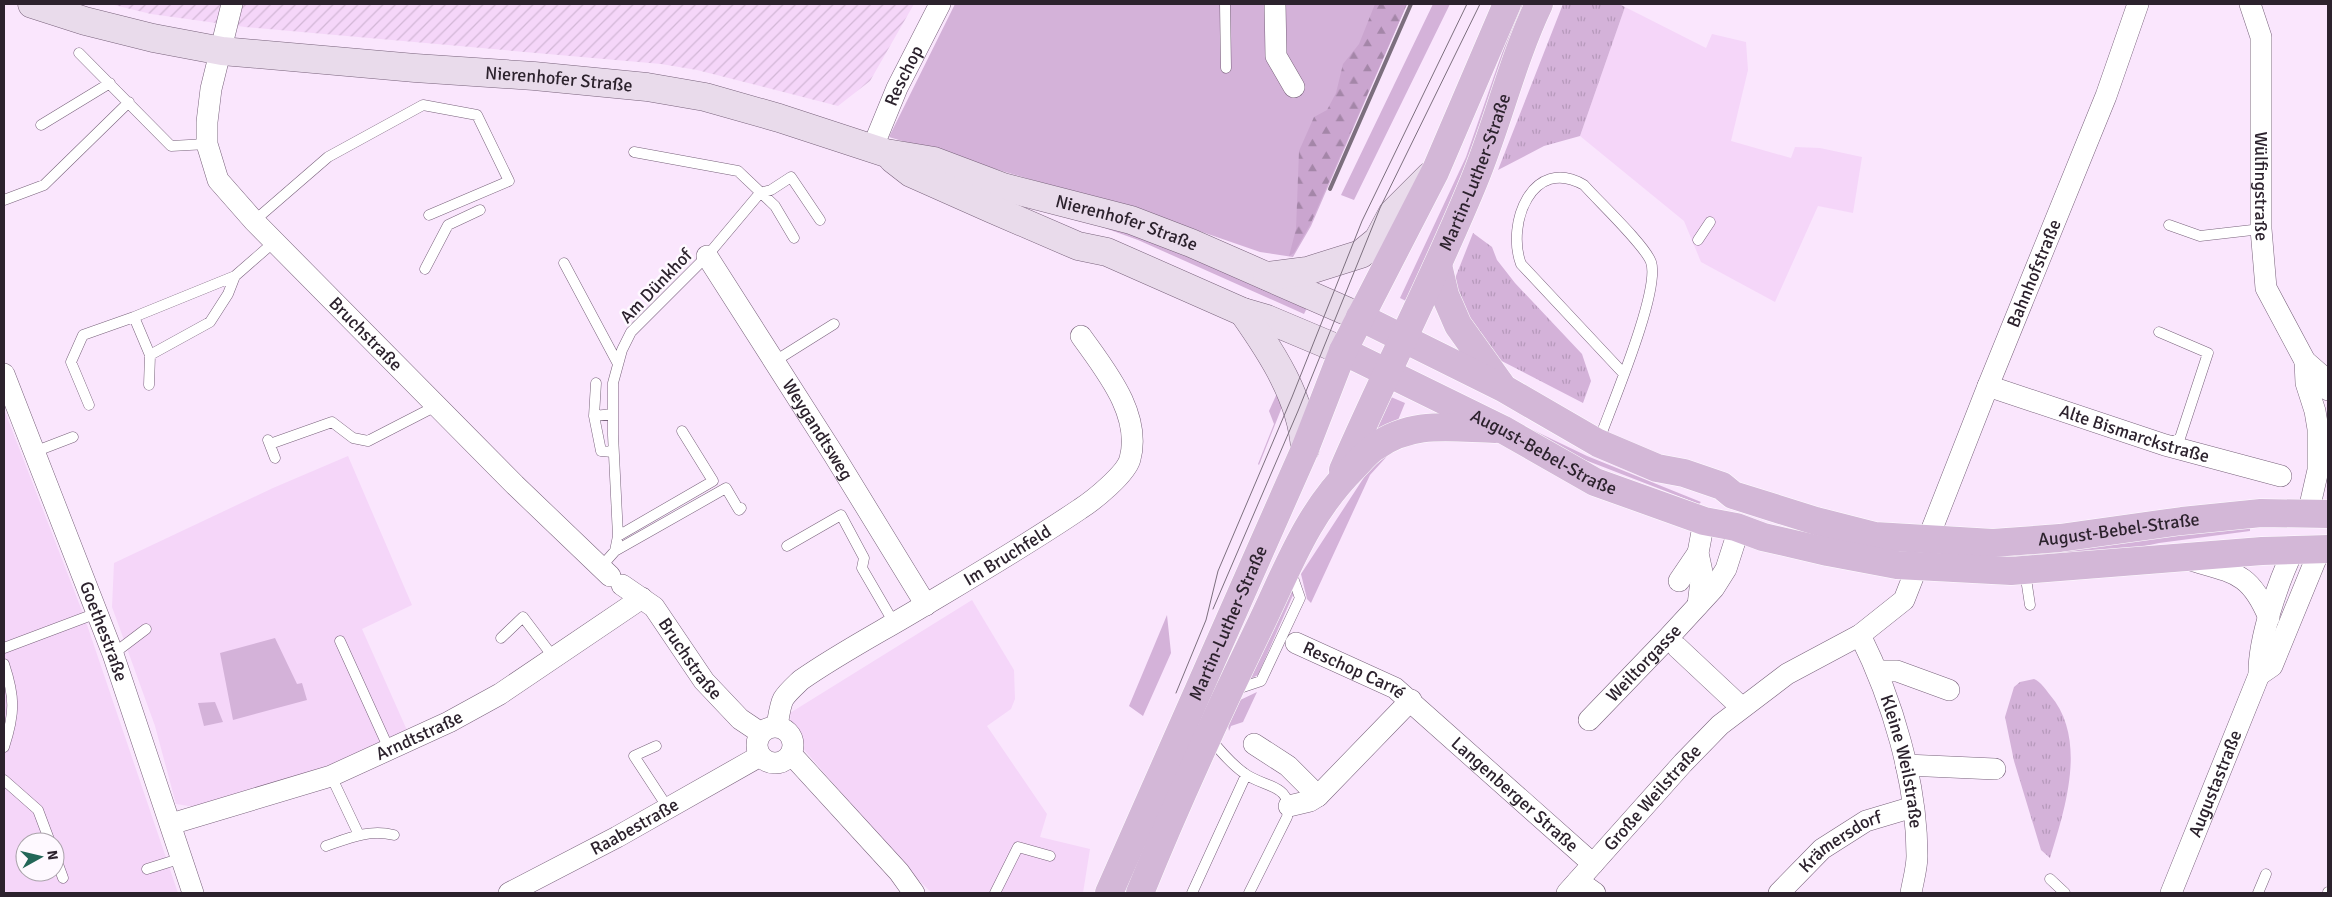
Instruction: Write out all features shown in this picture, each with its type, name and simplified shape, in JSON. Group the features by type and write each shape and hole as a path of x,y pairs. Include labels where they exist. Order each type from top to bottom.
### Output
{"main road":[{"name":"Nierenhofer Straße","path":"32,4 85,21 143,36 222,51 647,87 723,101 879,151 934,161 1003,187 1131,220 1191,243 1360,317"},
{"name":"Martin-Luther-Straße","path":"1109,893 1305,449 1343,351 1435,172 1507,4"},
{"name":"Martin-Luther-Straße","path":"1338,483 1386,373 1438,265 1475,180 1513,66 1539,4"},
{"name":"Nierenhofer Straße","path":"879,151 911,173 1078,246 1107,252 1243,312 1268,319 1343,351"},
{"name":"Martin-Luther-Straße","path":"1266,276 1307,271 1361,254 1378,240 1392,214 1435,172"},
{"name":"August-Bebel-Straße","path":"1438,265 1445,295 1458,325 1503,388"},
{"path":"1243,312 1264,342 1283,376 1301,419 1305,449"},
{"path":"1360,317 1403,338"},
{"name":"August-Bebel-Straße","path":"1403,338 1503,388 1598,443 1657,468 1684,473 1722,486 1733,495 1816,521 1875,536 1993,543 2060,538 2182,521 2261,513 2318,534"},
{"path":"1343,351 1386,373"},
{"name":"August-Bebel-Straße","path":"1386,373 1502,429 1595,482 1704,521 1736,527 1763,537 1828,552 1917,567 2025,570 2183,558 2318,534"},
{"name":"Martin-Luther-Straße","path":"1140,893 1228,692 1288,564 1309,523 1338,483 1373,448 1410,430 1428,426 1502,429"},
{"path":"1704,521 1733,495"},
{"path":"1733,495 1736,527"}],"street":[{"path":"222,51 232,4"},
{"name":"Reschop","path":"879,151 897,88 940,4"},
{"path":"1275,4 1276,56 1294,87"},
{"name":"Bahnhofstraße","path":"1928,540 1988,386 2106,96 2138,4"},
{"name":"Wülfingstraße","path":"2250,4 2261,37 2261,229 2266,288 2305,361 2321,375 2328,390"},
{"name":"Bruchstraße","path":"222,51 211,89 207,122 207,144 218,180 274,242 436,406 611,576 654,607 704,681 740,719 769,730 786,730 791,735 793,745 791,754"},
{"name":"Weygandtsweg","path":"708,256 926,605"},
{"name":"Im Bruchfeld","path":"769,730 783,698 801,680 825,663 926,605 1082,508 1125,471 1132,450 1132,430 1128,411 1081,336"},
{"name":"Wülfingstraße","path":"2305,361 2306,383 2323,425 2318,470 2318,534"},
{"name":"Goethestraße","path":"4,374 113,654 193,893"},
{"name":"Alte Bismarckstraße","path":"1988,386 2165,445 2281,476"},
{"path":"1698,605 1704,521"},
{"name":"Weiltorgasse","path":"1589,720 1714,588 1726,569 1735,541 1736,527"},
{"name":"Augustastraße","path":"2171,893 2259,676 2258,655 2269,618 2318,534"},
{"name":"Augustastraße","path":"2259,676 2272,666 2318,534"},
{"path":"1860,634 1904,600 1928,540"},
{"name":"August-Bebel-Straße","path":"2183,558 2244,578 2260,596 2269,618"},
{"path":"1678,581 1700,562"},
{"name":"Arndtstraße","path":"171,824 332,776 440,726 500,694 642,598"},
{"name":"Kleine Weilstraße","path":"1860,634 1878,671 1906,765 1913,807 1918,857 1911,893"},
{"name":"Große Weilstraße","path":"1580,889 1593,864 1683,763 1741,707 1787,674 1860,634"},
{"name":"Reschop Carré","path":"1296,643 1395,688 1437,724"},
{"path":"1677,647 1741,707"},
{"path":"1878,671 1897,671 1950,690"},
{"name":"Reschop Carré","path":"1318,796 1411,700"},
{"name":"Langenberger Straße","path":"1437,724 1593,864"},
{"path":"769,730 757,747 760,756 766,762 778,764 786,760 791,754 899,872 914,893"},
{"path":"1254,744 1288,766 1318,796 1310,801 1289,806"},
{"name":"Raabestraße","path":"522,890 760,756"},
{"path":"1906,765 1995,769"},
{"name":"Krämersdorf","path":"1779,893 1822,848 1866,821 1913,807"}],"lane":[{"path":"1225,4 1226,68"},
{"path":"79,52 171,146 207,144"},
{"path":"41,125 110,83"},
{"path":"4,200 44,185 129,102"},
{"path":"254,221 328,157 423,105 477,115 509,181 429,215"},
{"path":"634,152 738,172 775,206 794,238"},
{"path":"1598,443 1624,374 1651,288 1653,271 1647,254 1584,185 1574,179 1561,176 1549,178 1533,188 1524,203 1516,244 1517,254 1521,264 1624,374"},
{"name":"Am Dünkhof","path":"615,551 618,536 613,414 614,383 618,364 631,332 708,256 760,194 771,190 791,177 820,220"},
{"path":"425,269 448,226 480,210"},
{"path":"1698,240 1710,222"},
{"path":"2169,225 2200,236 2261,229"},
{"path":"89,405 71,362 83,336 235,276 274,242"},
{"path":"564,263 618,364"},
{"path":"150,355 210,322 228,294 235,276"},
{"path":"134,317 150,355 150,385"},
{"path":"775,361 834,324"},
{"path":"2159,332 2208,353 2180,438 2165,445"},
{"path":"596,383 594,416 601,451 614,452"},
{"path":"275,458 269,442 332,422 352,438 368,441 436,406"},
{"path":"594,416 613,414"},
{"path":"618,536 712,481 682,431"},
{"path":"34,452 73,436"},
{"path":"611,576 615,551 726,488 739,510 741,508"},
{"path":"787,546 840,515 864,558 862,568 894,623"},
{"path":"1700,562 1726,569"},
{"path":"2025,570 2030,605"},
{"path":"4,648 97,613"},
{"path":"500,638 523,617 554,658"},
{"path":"113,654 146,630"},
{"path":"340,641 389,749"},
{"path":"4,664 12,690 12,722 4,747"},
{"path":"1208,737 1223,755 1246,775 1274,787 1284,795 1289,806 1287,817 1249,893"},
{"path":"656,746 634,756 668,808"},
{"path":"1192,893 1246,775"},
{"path":"332,776 359,835"},
{"path":"4,780 38,810 46,832"},
{"path":"326,846 359,835 376,832 394,835"},
{"path":"995,893 1018,847 1050,856"},
{"path":"147,869 182,858"},
{"path":"2258,893 2266,874"},
{"path":"2050,880 2065,893"}],"shaded area":[{"path":"110,4 914,4 870,81 838,106 697,70 661,64 245,27 151,14"},
{"path":"1625,7 1706,48 1712,34 1746,42 1748,70 1731,141 1791,158 1795,147 1820,148 1862,157 1853,213 1818,206 1775,302 1701,262 1684,221 1580,136"},
{"path":"4,409 84,616 178,893 4,893"},
{"path":"348,456 412,605 362,629 410,737 331,771 195,807 176,804 155,726 112,607 114,563 273,488"},
{"path":"972,600 1014,670 1015,699 1011,709 987,726 1047,814 1040,837 1090,849 1083,893 932,893 905,867 801,746 791,726 790,713"}],"green space":[{"path":"955,4 1407,4 1311,226 1293,257 1260,252 1179,224 889,137"},
{"path":"1375,4 1407,4 1310,225 1294,253 1289,256 1296,229 1299,151 1314,117 1327,110 1336,93 1343,64 1359,44"},
{"path":"1433,4 1450,4 1354,200 1341,195"},
{"path":"1519,4 1527,4 1474,154 1408,302 1400,298 1466,157"},
{"path":"1563,4 1619,4 1625,7 1580,136 1544,146 1498,170"},
{"path":"1091,223 1150,238 1308,306 1304,314 1138,240"},
{"path":"1473,233 1492,247 1497,260 1515,283 1582,354 1591,381 1583,403 1492,356 1479,342 1452,286"},
{"path":"1279,389 1284,402 1259,465 1274,424 1269,411"},
{"path":"1391,397 1405,403 1396,425 1373,437"},
{"path":"1508,418 1587,456 1701,502 1699,504 1580,458"},
{"path":"1389,454 1370,475 1311,603 1307,599 1301,574 1376,459"},
{"path":"2250,525 2250,531 2159,543 2093,557 2020,563 1939,551"},
{"path":"1293,588 1293,595 1258,675 1250,679 1248,678"},
{"path":"1167,615 1171,653 1143,716 1129,706"},
{"path":"275,638 297,684 302,683 307,700 233,720 220,653"},
{"path":"2034,679 2050,695 2062,713 2068,732 2071,753 2067,796 2050,858 2041,850 2014,761 2005,717 2014,687 2020,682"},
{"path":"1257,692 1243,722 1231,726 1229,731 1228,725 1236,702"},
{"path":"215,702 223,722 204,726 198,703"}],"tram line":[{"path":"1176,693 1206,620 1218,571 1292,397 1362,221 1467,4"},
{"path":"1213,609 1298,411 1380,208 1480,4"}],"railway":[{"path":"1330,189 1411,4"}]}
